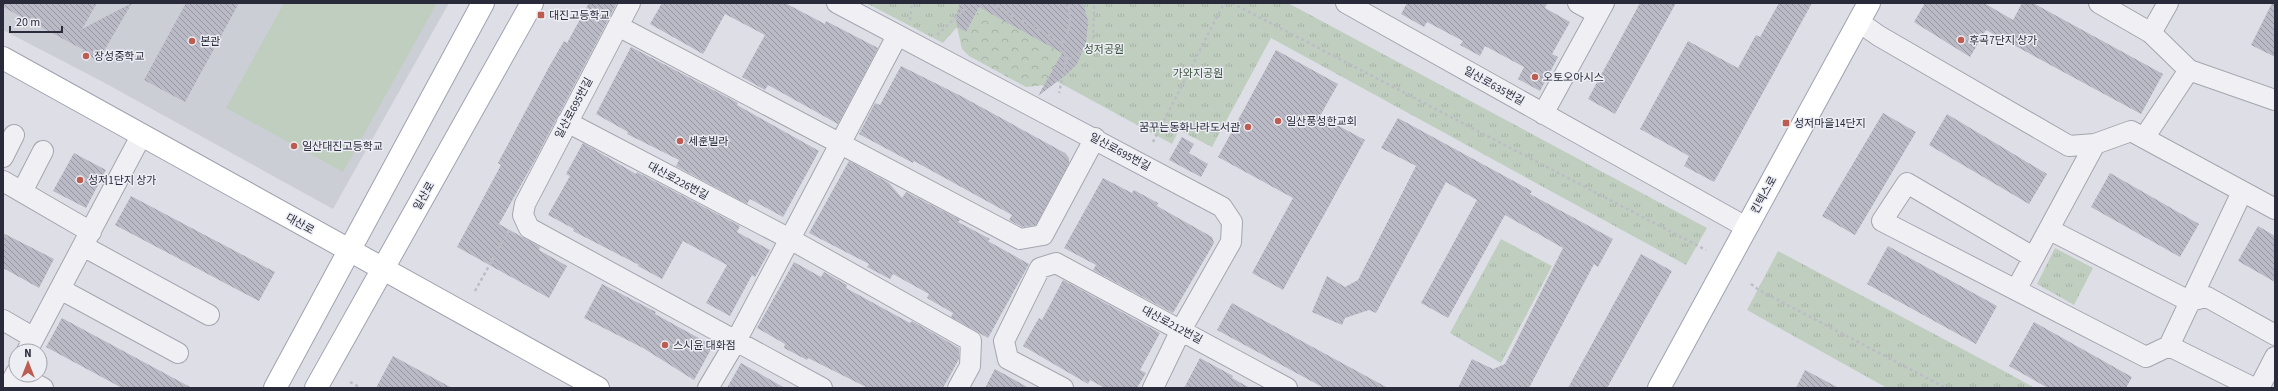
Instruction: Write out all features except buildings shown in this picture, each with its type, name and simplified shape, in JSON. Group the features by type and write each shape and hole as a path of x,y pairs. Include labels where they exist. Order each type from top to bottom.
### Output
{"main road":[{"path":"275,388 483,3"},
{"name":"일산로","path":"316,388 382,269 456,141 532,3"},
{"name":"킨텍스로","path":"1659,388 1869,3"},
{"name":"대산로","path":"3,58 141,136 598,388"}],"street":[{"name":"일산로695번길","path":"523,216 525,204 630,3"},
{"name":"일산로695번길","path":"837,3 897,36 1095,138 1222,207 1232,222 1231,242 1182,330 1153,388"},
{"name":"일산로635번길","path":"1346,3 1746,227"},
{"path":"1543,114 1601,8 1578,3"},
{"path":"2099,3 2151,33 2189,70 2275,100"},
{"path":"2151,33 2168,3"},
{"path":"1859,22 1879,36 2068,146 2095,144 2131,132 2275,209"},
{"path":"618,26 1020,239 1043,235 1095,138"},
{"path":"708,388 736,341 897,36"},
{"path":"2144,138 2189,70"},
{"name":"대산로226번길","path":"567,122 790,239 971,341 970,366 958,388"},
{"path":"3,157 14,135"},
{"path":"32,343 141,136"},
{"path":"2016,290 2033,257 2050,230 2095,144"},
{"path":"22,192 43,151"},
{"path":"3,181 22,192 87,239 209,315"},
{"path":"2033,257 1907,183 1882,221 2146,357 2169,346 2189,301 2242,192"},
{"path":"523,216 529,228 822,388"},
{"path":"2050,230 2189,301 2207,297 2275,335"},
{"name":"대산로212번길","path":"1063,388 1008,358 1004,341 1040,268 1056,263 1182,330 1260,382 1287,388"},
{"path":"60,289 178,353"},
{"path":"3,320 30,343"},
{"path":"2169,346 2254,388"},
{"path":"2259,388 2275,357"},
{"path":"34,383 43,388"}],"path":[{"path":"912,3 910,21 917,24"},
{"path":"931,30 938,34 968,4 977,3"},
{"path":"990,3 1062,43"},
{"path":"1059,93 1066,60 1062,43 1070,31 1072,18 1068,3"},
{"path":"1066,60 1082,52 1093,42 1094,3"},
{"path":"1153,142 1224,3"},
{"path":"1232,3 1706,250"},
{"path":"475,291 511,226 523,216"},
{"path":"1751,284 1759,290 1946,388"},
{"path":"350,382 361,388"}],"shaded area":[{"name":"일산대진고등학교","path":"3,3 449,3 333,209 103,82 3,30"}],"green space":[{"path":"284,3 437,3 343,172 226,108"},
{"path":"866,3 1288,3 1707,228 1686,265 1271,38 1212,147 1179,130 1172,144 1049,77 1060,57 1057,50 985,10 976,13 966,32 957,27 943,43"},
{"path":"985,10 1057,50 1060,57 1046,85 1026,87 969,56 962,49 957,27 966,32 976,13"},
{"path":"1501,239 1552,266 1501,363 1450,333"},
{"path":"2055,248 2093,268 2074,305 2037,284"},
{"path":"1778,251 2035,388 1887,388 1747,310"}],"place":[{"name":"대진고등학교","path":"541,15"},
{"name":"후곡7단지 상가","path":"1961,40"},
{"name":"본관","path":"192,41"},
{"name":"장성중학교","path":"86,56"},
{"name":"오토오아시스","path":"1535,77"},
{"name":"일산풍성한교회","path":"1278,121"},
{"name":"성저마을14단지","path":"1786,123"},
{"name":"꿈꾸는동화나라도서관","path":"1248,127"},
{"name":"세훈빌라","path":"680,141"},
{"name":"일산대진고등학교","path":"294,146"},
{"name":"성저1단지 상가","path":"80,180"},
{"name":"스시윤 대화점","path":"665,345"}],"park label":[{"name":"성저공원","path":"1104,49"},
{"name":"가와지공원","path":"1198,73"}]}
